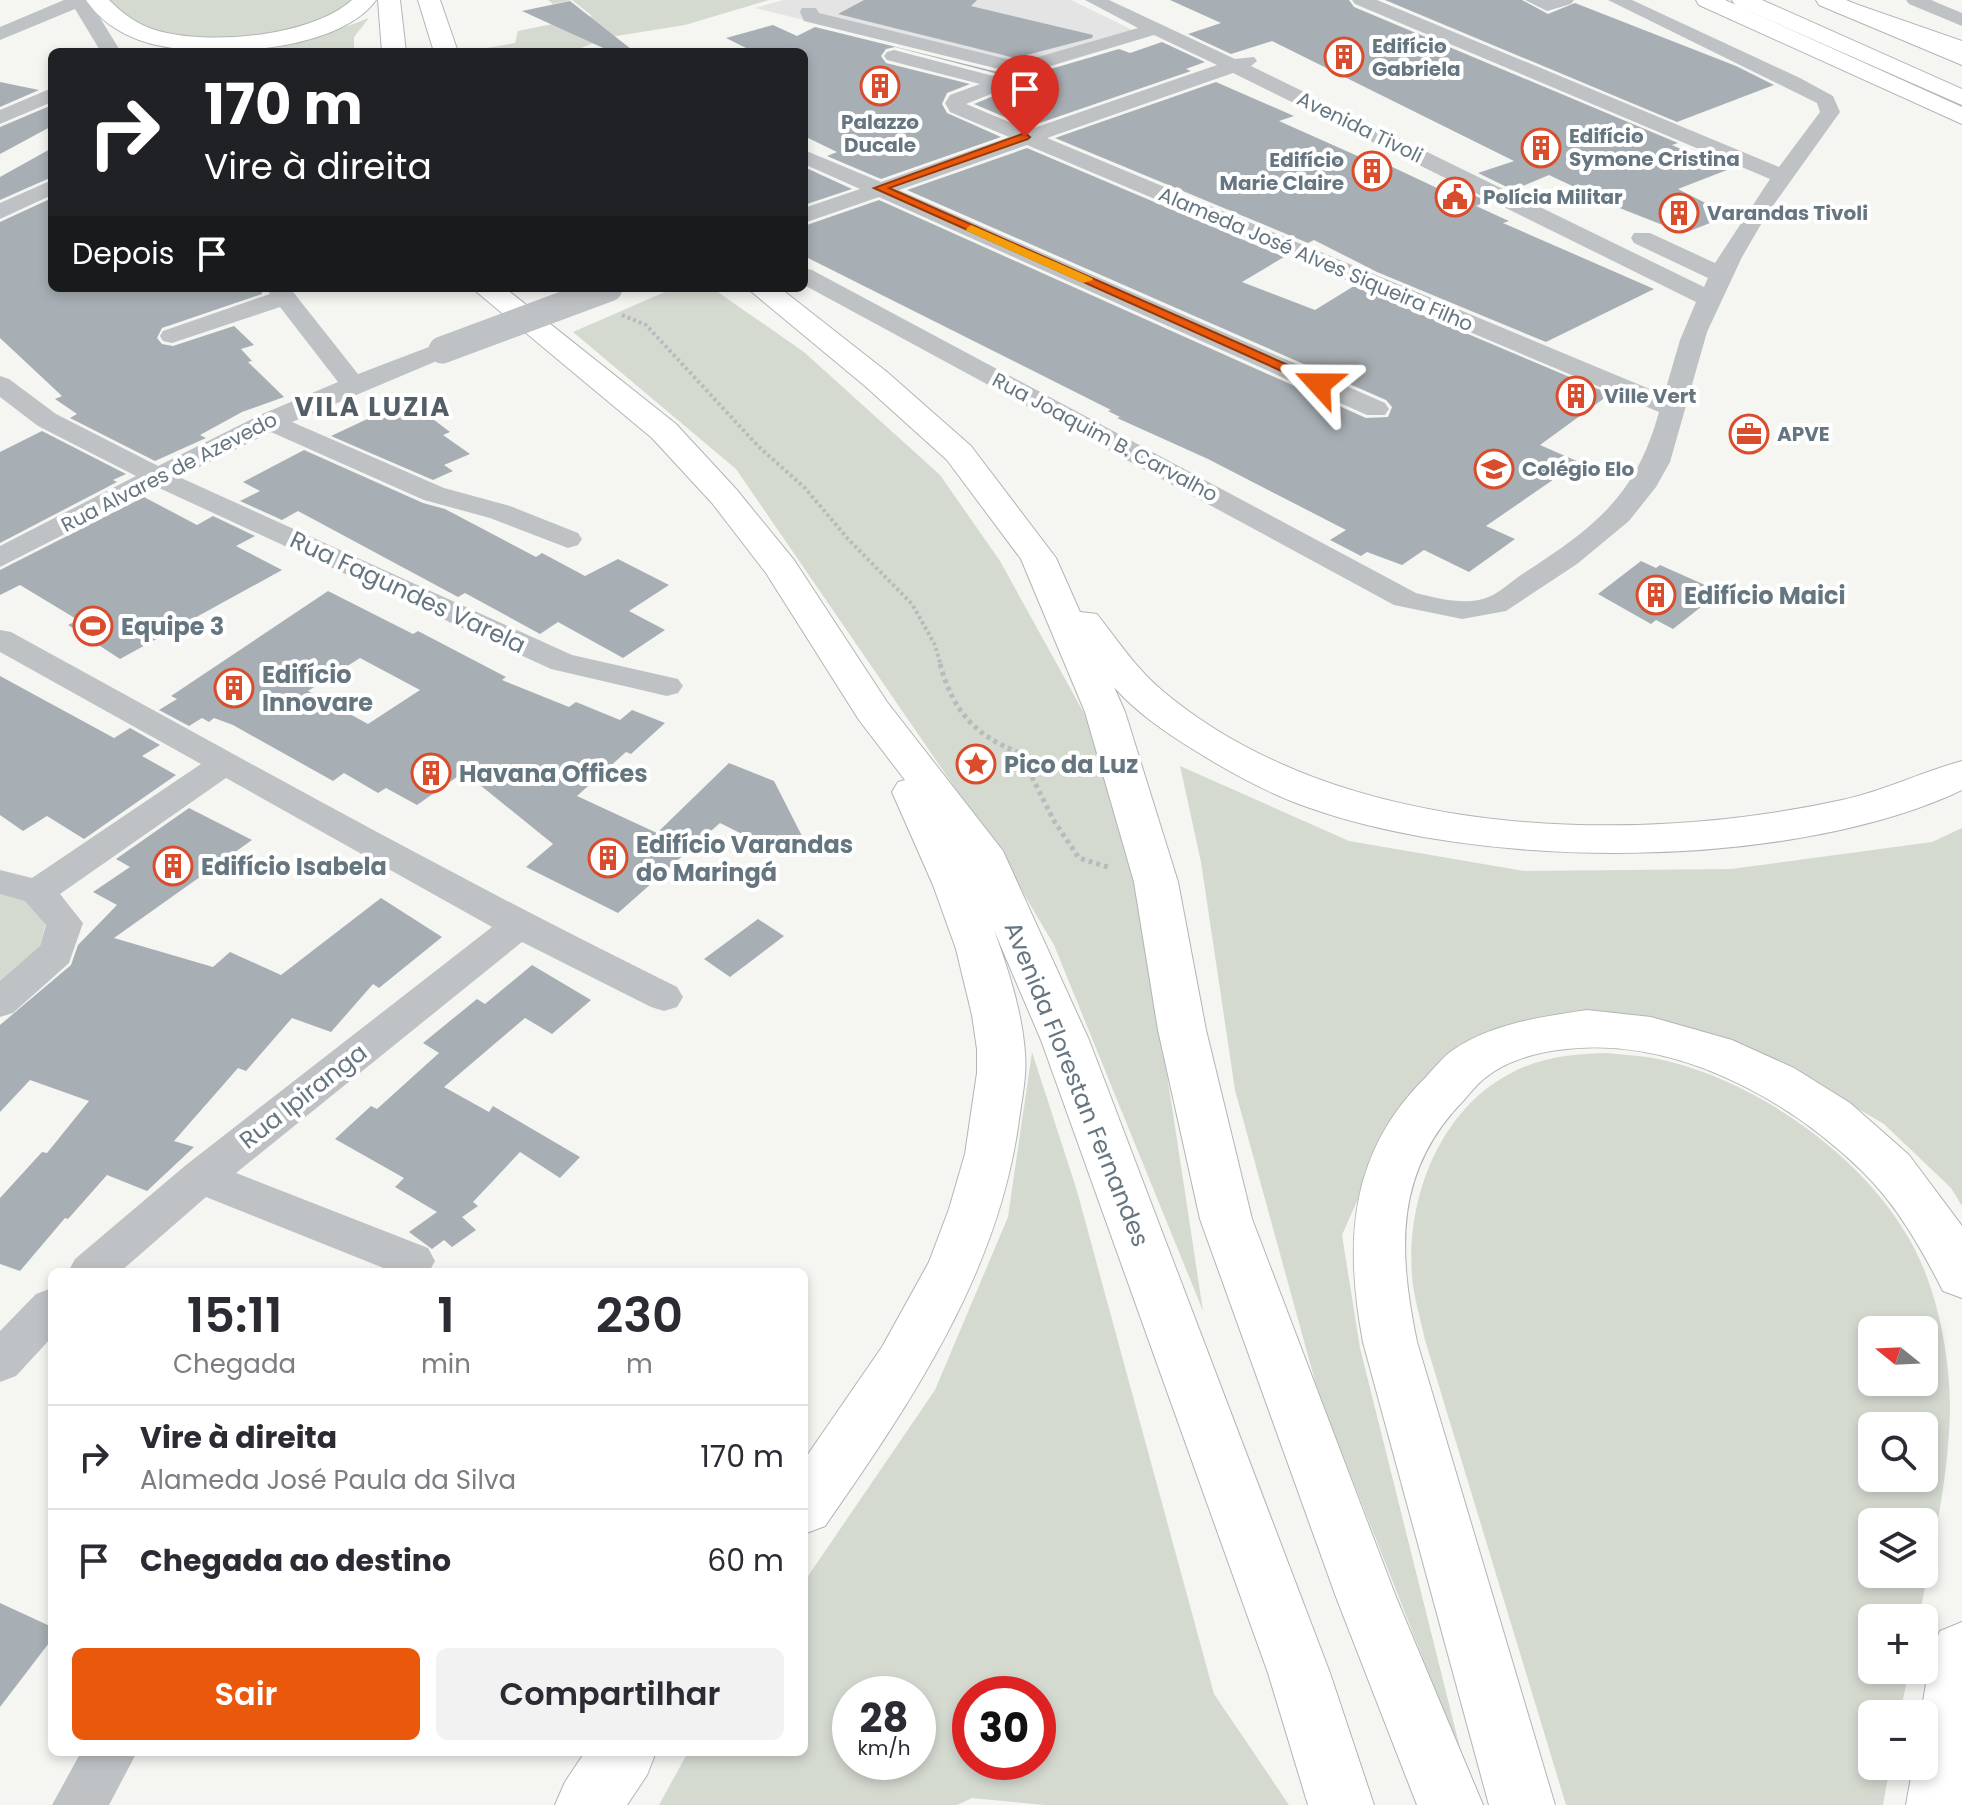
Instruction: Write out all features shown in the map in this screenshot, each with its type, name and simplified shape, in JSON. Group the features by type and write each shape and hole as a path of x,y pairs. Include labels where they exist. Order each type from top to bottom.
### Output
{"main road":[{"path":"97,0 123,23 153,37 189,43 228,44 276,38 323,27 359,9 365,0"},
{"path":"389,0 394,48"},
{"path":"429,0 445,48"},
{"path":"1707,0 1962,116"},
{"path":"1743,0 1962,98"},
{"path":"1785,0 1962,78"},
{"path":"1836,4 1962,49"},
{"path":"1836,4 1962,58"},
{"name":"Avenida Florestan Fernandes","path":"492,292 664,431 704,474 781,568 873,711 982,851 1065,1040 1299,1673 1341,1805"},
{"path":"767,292 876,379 959,453 1133,685 1177,722 1231,756 1281,780 1364,810 1481,830 1607,839 1710,834 1820,818 1906,797 1962,774"},
{"path":"1038,558 1105,712 1156,882 1182,1030 1226,1219 1366,1597 1450,1805"},
{"path":"808,1501 914,1347 963,1242 995,1141 1002,1051 980,950 951,871 873,711"},
{"path":"1522,1805 1390,1342 1377,1284 1377,1229 1387,1179 1406,1134 1434,1095 1469,1063 1497,1048 1528,1037 1561,1031 1634,1031 1710,1050 1800,1094 1842,1124 1879,1157 1913,1194 1941,1234 1962,1275"},
{"path":"1939,1805 1962,1653"}],"street":[{"path":"0,34 80,0 108,46"},
{"name":"Avenida Tivoli","path":"1094,0 1715,287"},
{"name":"Avenida Tivoli","path":"1133,0 1481,163"},
{"path":"1361,0 1785,177"},
{"path":"1534,0 1547,5 1565,0"},
{"name":"Rua Joaquim B. Carvalho","path":"808,277 1405,599 1438,608 1471,609 1495,605 1549,570 1613,521 1643,489 1674,409 1693,337 1715,287 1830,112 1826,100 1793,82 1617,0"},
{"path":"1915,0 1962,20"},
{"path":"809,12 811,17 1015,67 1029,66 1155,29"},
{"name":"Alameda José Alves Siqueira Filho","path":"894,56 994,82 994,86 957,99 957,108 1674,409"},
{"path":"808,215 1256,58"},
{"path":"0,118 48,96"},
{"path":"808,158 1376,409"},
{"path":"0,212 48,189"},
{"path":"1622,229 1715,287"},
{"path":"172,336 281,292 352,383"},
{"name":"Rua Alvares de Azevedo","path":"0,558 158,476 352,383 598,292"},
{"name":"Rua Fagundes Varela","path":"0,384 47,420 158,476 562,662 667,686"},
{"path":"269,421 434,494 500,512 568,539"},
{"path":"0,639 519,925 664,997"},
{"path":"37,892 226,762"},
{"path":"0,882 37,892 65,923 56,953 0,1003"},
{"name":"Rua Ipiranga","path":"95,1268 201,1177 519,925"},
{"path":"201,1177 409,1266"},
{"path":"0,1362 48,1311"},
{"path":"79,1805 109,1756"}],"path":[{"path":"621,315 646,325 758,446 805,488 848,539 912,604 935,645 944,678 968,724 996,744 1020,753 1054,821 1079,858 1156,882"}],"shaded area":[{"path":"107,0 357,0 333,17 274,35 212,41 142,29"},
{"path":"548,0 572,0 553,4"},
{"path":"572,0 769,0 685,25 610,37 581,48 486,48 515,43 518,31 592,16"},
{"path":"783,0 1071,0 1147,37 1026,74 755,8"},
{"path":"369,18 354,37 354,48 266,48 300,41"},
{"path":"665,292 718,292 804,352 940,475 1000,561 1085,715 1134,857 1203,1311 1054,945 999,852 736,469 573,332"},
{"path":"1180,766 1349,841 1524,871 1731,869 1932,842 1962,828 1962,1206 1951,1188 1884,1124 1772,1058 1661,1021 1558,1016 1488,1031 1423,1083 1377,1156 1342,1235 1360,1348 1463,1760 1318,1392 1235,1090 1201,862"},
{"path":"0,892 27,901 46,923 38,953 0,985"},
{"path":"1032,1052 1077,1191 1214,1694 1289,1805 1044,1805 972,1798 957,1805 659,1805 686,1756 808,1756 808,1576 935,1390 1008,1217"},
{"path":"1605,1053 1654,1058 1710,1075 1749,1092 1824,1141 1857,1171 1886,1204 1910,1240 1927,1277 1941,1325 1950,1392 1947,1461 1938,1519 1938,1508 1858,1508 1858,1588 1925,1588 1922,1604 1858,1604 1858,1684 1906,1684 1903,1700 1858,1700 1858,1780 1887,1780 1883,1805 1566,1805 1425,1340 1413,1286 1411,1255 1421,1192 1431,1162 1446,1134 1465,1109 1488,1087 1526,1066 1559,1057"}],"building":[{"path":"864,0 977,0 971,6 1093,35 1092,38 1015,58 838,14"},
{"path":"1170,0 1349,0 1354,7 1678,143 1672,145 1727,170 1678,189 1727,214 1687,232 1678,231 1549,175 1513,190 1478,173 1514,161 1272,41 1231,54 1188,34 1221,23"},
{"path":"1385,0 1522,0 1548,14 1575,3 1736,66 1774,85 1677,122"},
{"path":"570,1 630,48 603,48 522,11"},
{"path":"773,25 797,36 815,27 1014,76 1037,73 1119,49 1130,53 1162,42 1205,62 1186,69 1191,71 1028,127 974,104 1003,92 1007,85 1002,75 895,47 886,49 881,56 886,63 970,84 947,93 942,104 947,113 1001,137 881,179 827,156 837,152 808,138 808,48 746,48 726,38"},
{"path":"0,82 39,90 0,107"},
{"path":"1216,82 1294,116 1279,121 1362,158 1369,156 1437,188 1449,183 1486,201 1476,206 1509,221 1503,223 1654,289 1546,342 1377,272 1314,240 1308,243 1055,138"},
{"path":"48,107 48,128 0,154 0,127"},
{"path":"1027,148 1284,257 1242,282 1315,310 1354,286 1610,394 1540,445 1579,462 1486,526 1515,539 1469,572 1424,550 1402,565 1367,552 1361,556 1330,540 1346,530 1208,459 1117,418 1120,417 1108,411 1111,410 808,258 808,225 879,200 1366,418 1388,417 1392,407 1386,400 907,190"},
{"path":"48,150 48,179 0,200 0,177"},
{"path":"808,169 852,189 808,204"},
{"path":"48,200 48,292 262,292 162,328 157,338 162,344 173,346 234,326 254,345 241,349 252,361 248,362 284,397 242,412 200,435 206,438 155,461 70,418 77,414 55,399 62,396 0,338 0,222"},
{"path":"408,400 450,432 443,435 470,454 444,465 453,471 433,480 331,436"},
{"path":"42,431 126,474 113,480 117,482 0,543 0,452"},
{"path":"304,450 423,503 445,509 536,557 542,553 585,576 618,559 669,585 629,611 665,630 623,658 558,622 540,634 465,593 458,597 298,511 282,520 240,501 260,491 243,482"},
{"path":"144,497 197,525 213,516 255,536 236,546 282,570 120,659 68,625 78,620 20,585 0,595 0,570"},
{"name":"Edifício Maici","path":"1641,561 1656,568 1660,565 1705,585 1700,589 1715,596 1673,629 1656,620 1651,624 1598,594"},
{"path":"328,591 413,634 418,631 506,677 502,680 569,707 576,702 620,720 632,710 665,723 631,754 626,752 577,796 657,833 729,763 774,781 802,836 764,845 720,823 618,913 526,867 553,844 464,772 417,805 386,788 378,793 344,773 333,781 233,725 214,718 209,722 202,718 189,726 159,710 177,699 171,696","holes":["360,658 420,690 368,724 308,691"]},
{"path":"0,676 114,738 130,728 160,745 142,756 176,775 84,839 47,816 23,831 0,815"},
{"path":"189,808 252,840 114,938 213,967 230,952 281,975 381,898 442,937 379,988 373,984 331,1032 292,1018 246,1071 238,1068 174,1141 194,1147 147,1191 107,1175 20,1271 0,1264 0,1198 42,1152 47,1153 89,1101 30,1080 0,1112 0,1025 71,965 78,945 117,905 93,892 130,867 116,859"},
{"path":"758,919 784,936 730,977 704,959"},
{"path":"532,965 591,1000 552,1034 525,1018 444,1087 489,1112 493,1106 580,1157 560,1178 520,1152 473,1202 478,1206 462,1217 476,1230 452,1247 444,1240 432,1249 409,1232 437,1212 395,1187 404,1178 335,1139 371,1106 377,1109 439,1053 423,1043 477,999 485,1004"},
{"path":"0,1603 48,1625 48,1644 0,1707"}],"slow traffic":[{"path":"971,229 1087,280"}],"place":[{"name":"Edifício Gabriela","path":"1344,57"},
{"name":"Palazzo Ducale","path":"880,86"},
{"name":"Edifício Symone Cristina","path":"1541,148"},
{"name":"Edifício Marie Claire","path":"1372,171"},
{"name":"Polícia Militar","path":"1455,197"},
{"name":"Varandas Tivoli","path":"1679,213"},
{"name":"Ville Vert","path":"1576,396"},
{"name":"APVE","path":"1749,434"},
{"name":"Colégio Elo","path":"1494,469"},
{"name":"Edifício Maici","path":"1656,595"},
{"name":"Equipe 3","path":"93,626"},
{"name":"Edifício Innovare","path":"234,688"},
{"name":"Pico da Luz","path":"976,764"},
{"name":"Havana Offices","path":"431,773"},
{"name":"Edifício Varandas do Maringá","path":"608,858"},
{"name":"Edifício Isabela","path":"173,866"}],"district":[{"name":"VILA LUZIA","path":"373,407"}],"route":[{"path":"1025,137 879,188 1319,384"}]}
